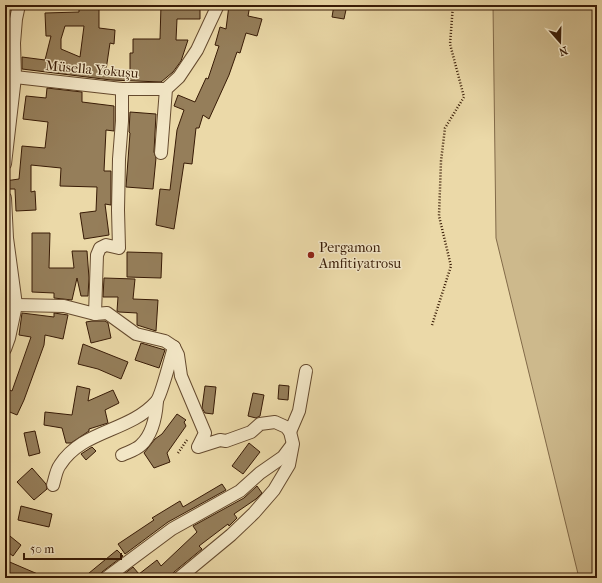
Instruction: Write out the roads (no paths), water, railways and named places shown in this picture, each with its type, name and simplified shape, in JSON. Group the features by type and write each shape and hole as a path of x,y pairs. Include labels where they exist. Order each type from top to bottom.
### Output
{"street":[{"path":"5,164 15,77 10,43 19,5"},
{"path":"161,153 166,89 179,77 197,50 218,5"},
{"name":"Müsella Yokuşu","path":"15,77 122,89 166,89"},
{"path":"95,314 97,255 100,248 106,245 119,248 118,210 122,89"},
{"path":"5,198 7,238 16,305 9,338 5,349"},
{"path":"16,305 64,306 95,314 107,313 136,334 165,341 174,347 178,355 181,376 206,433 198,447 220,440 226,441 251,432 260,424 275,422 286,427 290,432 293,444 289,465 274,490 254,513 231,535 179,578"},
{"path":"122,455 140,446 147,438 156,416 158,401 174,347"},
{"path":"290,432 298,411 306,371"},
{"path":"54,485 59,466 79,444 95,436 120,427 139,417 158,401"},
{"path":"106,578 172,529 240,491 260,473 283,457 293,444"}],"place":[{"name":"Pergamon Amfitiyatrosu","path":"311,255"}]}
